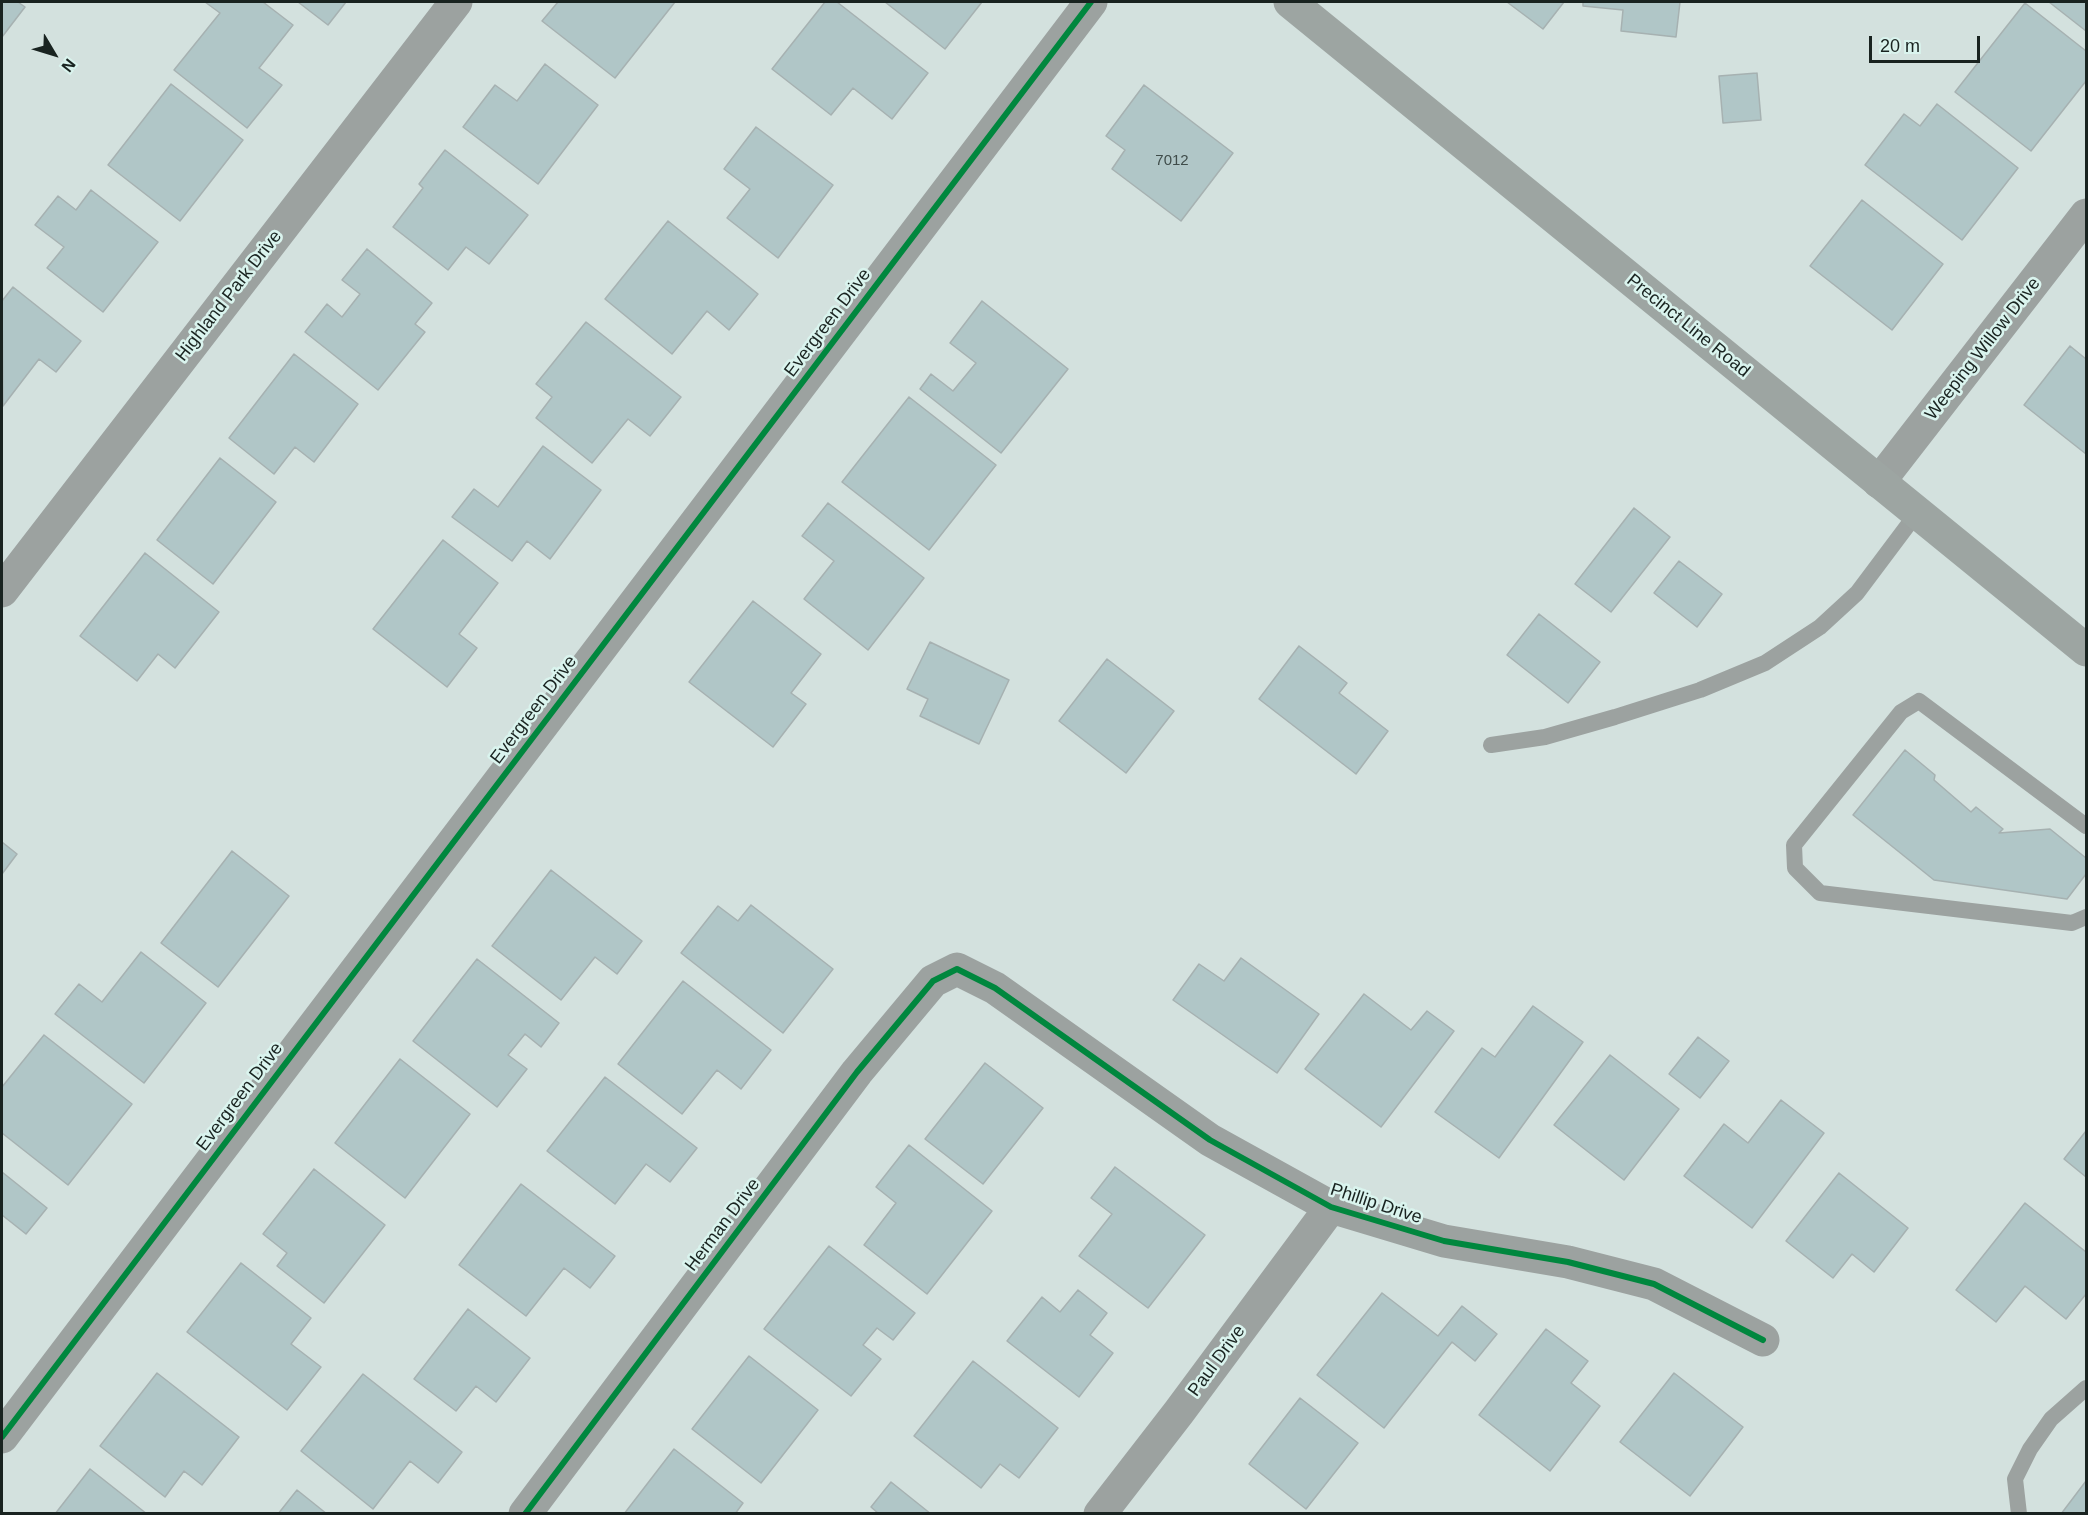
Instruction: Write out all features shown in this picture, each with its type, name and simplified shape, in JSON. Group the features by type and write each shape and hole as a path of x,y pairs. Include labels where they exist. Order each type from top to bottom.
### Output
{"main road":[{"name":"Precinct Line Road","path":"1290,2 2086,650"}],"street":[{"name":"Highland Park Drive","path":"2,591 456,2"},
{"name":"Evergreen Drive","path":"2,1437 1091,2"},
{"name":"Weeping Willow Drive","path":"1879,482 2086,219"},
{"name":"Phillip Drive","path":"957,969 995,988 1210,1140 1330,1207 1444,1241 1568,1262 1654,1284 1763,1340"},
{"name":"Herman Drive","path":"525,1514 857,1072 933,981 957,969"},
{"name":"Paul Drive","path":"1100,1514 1179,1412 1330,1207"}],"lane":[{"path":"1491,745 1545,737 1616,717 1700,690 1765,663 1820,627 1857,593 1917,513"},
{"path":"2086,826 1919,701 1900,712 1794,845 1795,868 1820,893 2072,923 2086,917"},
{"path":"2019,1514 2015,1479 2030,1449 2051,1419 2086,1388"}],"building":[{"path":"2,2 18,2 25,7 2,37"},
{"path":"205,2 263,2 293,25 259,68 282,85 247,128 174,70 220,13"},
{"path":"298,2 346,2 328,25"},
{"path":"558,2 675,2 615,78 542,21"},
{"path":"825,2 837,2 928,73 892,119 853,88 831,115 772,69"},
{"path":"885,2 982,2 945,49"},
{"path":"1507,2 1564,2 1543,29"},
{"path":"1583,2 1680,2 1676,37 1621,31 1623,10 1583,6"},
{"path":"2049,2 2086,2 2086,31"},
{"path":"2025,3 2086,51 2086,81 2031,151 1955,92"},
{"path":"545,64 598,105 538,184 463,127 495,85 517,101"},
{"path":"1757,73 1761,120 1723,123 1719,76"},
{"path":"171,84 243,140 180,221 108,165"},
{"path":"1144,85 1233,153 1181,221 1112,169 1125,150 1106,136"},
{"path":"1937,104 2018,168 1962,240 1865,165 1904,114 1920,126"},
{"path":"756,127 833,185 778,258 727,218 750,189 724,169"},
{"path":"445,150 528,215 489,264 466,247 448,270 393,227 423,188 419,184"},
{"path":"91,190 158,242 103,312 47,268 64,247 35,225 58,196 76,210"},
{"path":"1862,200 1943,264 1892,330 1810,266"},
{"path":"668,221 758,294 729,330 707,311 672,354 605,299"},
{"path":"367,249 432,303 415,324 425,332 378,390 305,332 327,304 342,317 360,294 342,280"},
{"path":"13,287 81,341 56,372 39,359 3,406 2,301"},
{"path":"982,301 1068,369 1001,453 920,389 931,374 953,391 976,363 950,343"},
{"path":"586,322 681,397 650,436 628,419 592,463 536,418 552,397 536,384"},
{"path":"2070,346 2086,359 2086,454 2024,405"},
{"path":"294,354 358,404 314,462 295,447 274,474 229,438"},
{"path":"909,397 996,465 929,550 842,482"},
{"path":"543,446 601,490 550,559 527,541 512,561 452,517 474,489 498,507"},
{"path":"220,458 276,502 213,584 157,540"},
{"path":"828,503 924,578 868,650 804,599 834,561 802,536"},
{"path":"1634,508 1670,537 1611,612 1575,584"},
{"path":"443,540 498,583 459,634 477,648 447,687 373,629"},
{"path":"145,553 219,612 175,668 158,654 137,681 80,636"},
{"path":"1679,561 1722,594 1697,627 1654,593"},
{"path":"753,601 821,654 791,693 806,704 773,747 689,682"},
{"path":"1539,614 1600,662 1568,703 1507,655"},
{"path":"930,642 1009,680 979,744 920,716 928,699 907,689"},
{"path":"1299,646 1347,683 1339,693 1388,731 1356,774 1259,699"},
{"path":"1107,659 1174,711 1126,773 1059,721"},
{"path":"1905,750 1935,775 1934,780 1971,812 1976,807 2003,829 1999,833 2050,829 2086,858 2086,874 2067,899 1934,880 1853,815"},
{"path":"2,842 17,854 2,874"},
{"path":"232,851 289,896 218,987 161,943"},
{"path":"551,870 642,941 617,974 595,957 561,1000 492,946"},
{"path":"751,905 833,969 783,1033 681,953 718,906 738,921"},
{"path":"141,952 206,1003 144,1083 55,1014 79,984 102,1002"},
{"path":"1241,958 1319,1014 1277,1073 1173,1000 1199,964 1224,981"},
{"path":"477,959 559,1023 541,1047 525,1034 508,1055 527,1069 497,1107 413,1041"},
{"path":"683,981 771,1050 741,1089 717,1070 682,1114 618,1064"},
{"path":"1364,994 1411,1030 1427,1011 1454,1031 1381,1127 1305,1069"},
{"path":"1533,1006 1583,1042 1499,1158 1435,1112 1482,1048 1495,1057"},
{"path":"44,1035 132,1104 68,1185 2,1133 2,1087"},
{"path":"1698,1037 1729,1061 1700,1098 1669,1074"},
{"path":"1610,1055 1679,1109 1624,1180 1554,1125"},
{"path":"400,1059 470,1114 405,1198 335,1143"},
{"path":"985,1063 1043,1108 983,1184 925,1139"},
{"path":"605,1077 697,1148 670,1182 646,1164 615,1204 547,1151"},
{"path":"1781,1100 1824,1133 1752,1228 1684,1176 1724,1124 1748,1143"},
{"path":"2086,1131 2086,1177 2064,1159"},
{"path":"909,1145 992,1211 927,1294 864,1245 896,1203 876,1187"},
{"path":"1115,1167 1205,1235 1148,1308 1079,1256 1112,1214 1091,1198"},
{"path":"314,1169 385,1225 324,1303 277,1266 287,1253 263,1234"},
{"path":"2,1172 47,1208 26,1234 2,1215"},
{"path":"1839,1173 1908,1228 1874,1272 1852,1254 1833,1278 1786,1241"},
{"path":"521,1184 615,1256 590,1288 564,1268 526,1316 459,1265"},
{"path":"2025,1203 2086,1252 2086,1294 2066,1319 2025,1286 1996,1322 1956,1290"},
{"path":"829,1246 915,1313 893,1340 877,1328 863,1345 881,1359 851,1396 764,1329"},
{"path":"241,1263 311,1318 291,1344 321,1367 287,1410 187,1332"},
{"path":"1078,1290 1107,1313 1090,1335 1113,1353 1079,1397 1007,1341 1042,1297 1060,1312"},
{"path":"1382,1293 1438,1336 1462,1306 1497,1334 1475,1361 1452,1342 1384,1428 1317,1375"},
{"path":"468,1309 530,1358 496,1402 476,1386 456,1411 414,1379"},
{"path":"1546,1329 1588,1361 1571,1383 1600,1406 1550,1471 1479,1415"},
{"path":"749,1356 818,1410 761,1483 692,1429"},
{"path":"973,1361 1058,1428 1019,1478 1000,1464 981,1488 914,1436"},
{"path":"157,1373 239,1437 202,1485 184,1471 165,1497 100,1446"},
{"path":"1674,1373 1743,1427 1690,1496 1620,1442"},
{"path":"363,1374 462,1452 438,1483 410,1461 373,1509 301,1451"},
{"path":"1300,1398 1358,1443 1306,1509 1249,1464"},
{"path":"674,1449 743,1503 735,1514 624,1514"},
{"path":"90,1469 147,1514 55,1514"},
{"path":"2086,1481 2086,1514 2061,1514"},
{"path":"891,1482 931,1514 879,1514 871,1507"},
{"path":"297,1490 327,1514 278,1514"}],"cycle path":[{"path":"2,1437 1091,2"},
{"path":"525,1514 857,1072 933,981 957,969 995,988 1210,1140 1331,1207 1444,1241 1568,1262 1654,1284 1763,1340"}]}
